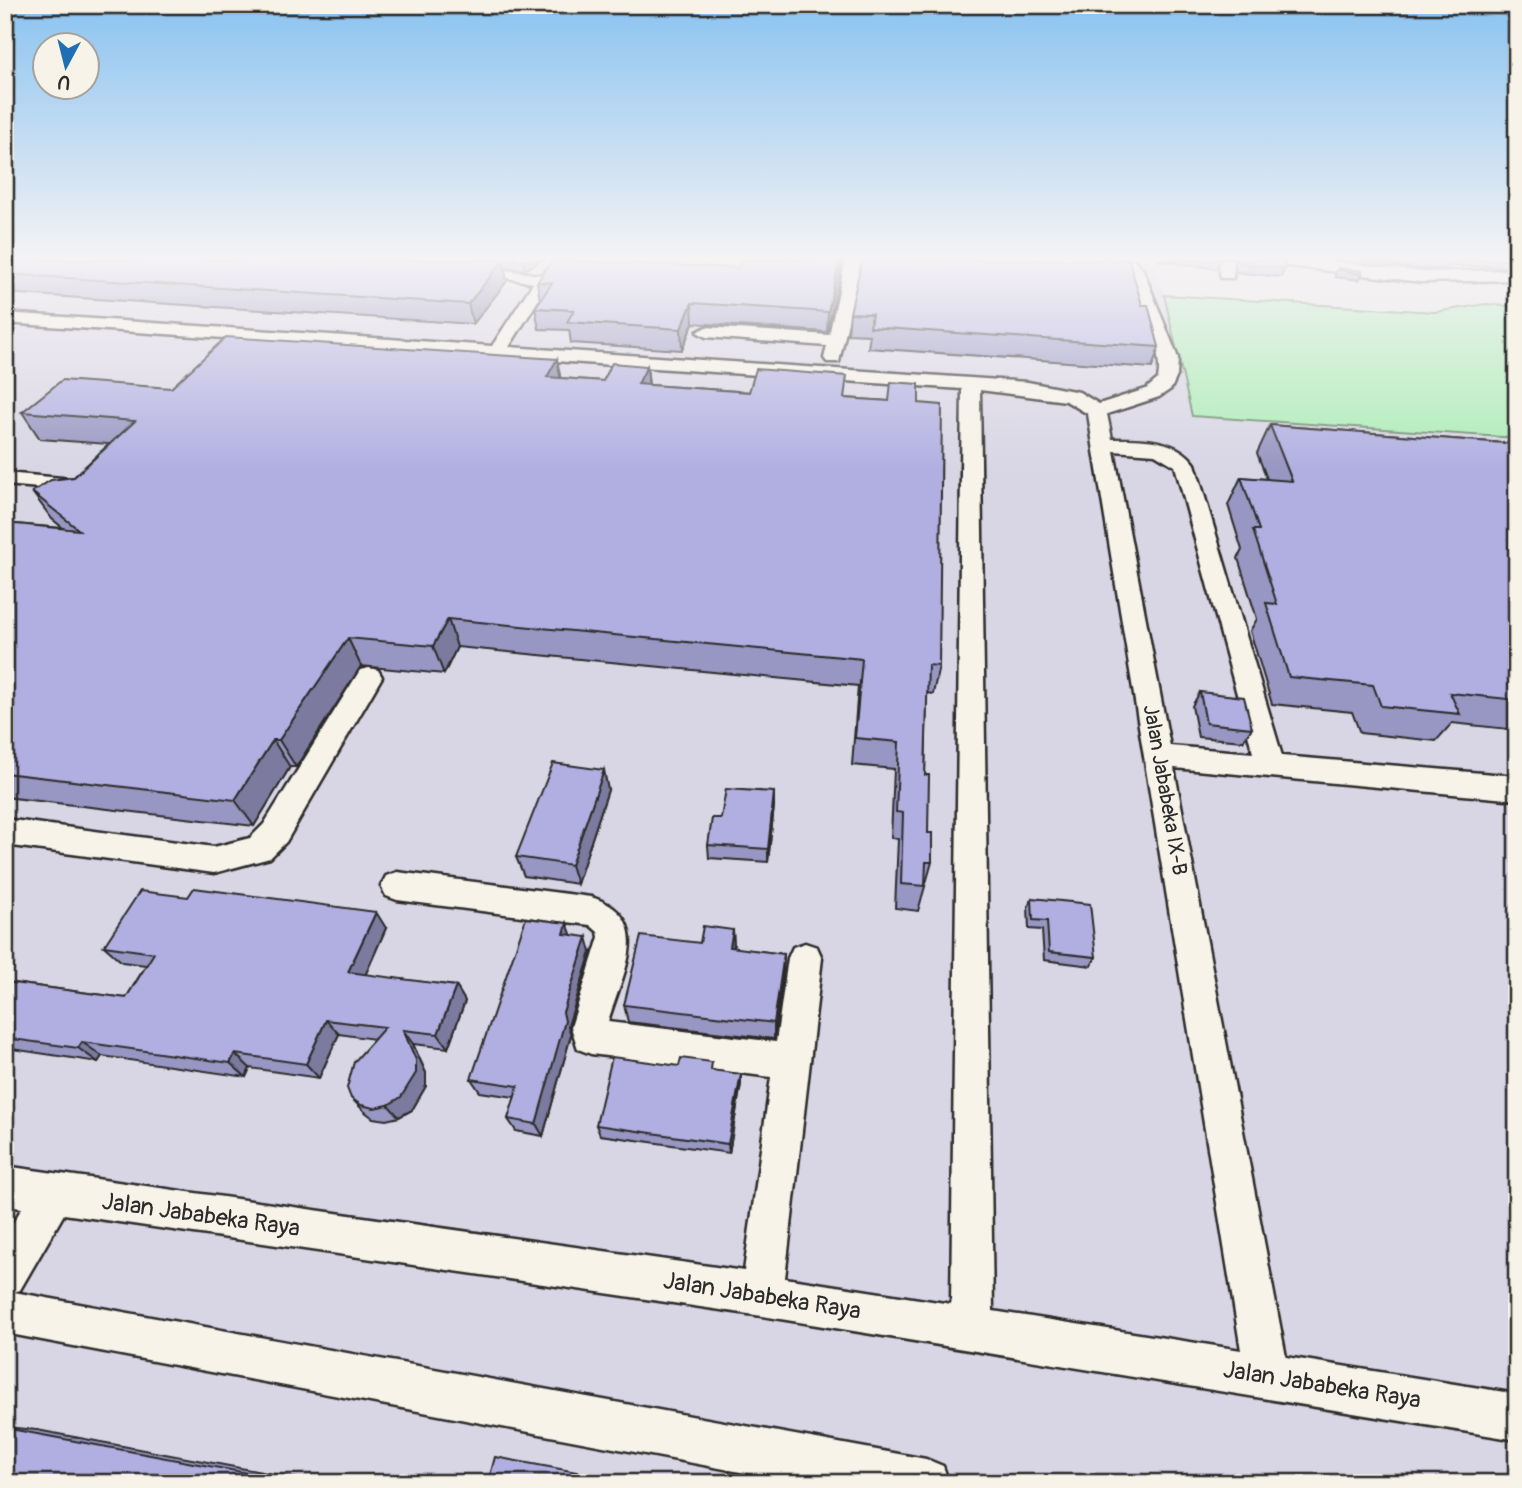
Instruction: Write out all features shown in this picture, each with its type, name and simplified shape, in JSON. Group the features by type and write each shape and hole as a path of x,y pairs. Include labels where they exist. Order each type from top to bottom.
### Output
{"street":[{"path":"171,329 1064,393 1083,400 1097,411 1154,393 1164,386 1169,358 1159,329"},
{"path":"497,352 511,329"},
{"path":"829,375 839,329"},
{"path":"705,332 836,341"},
{"path":"971,385 972,1330"},
{"name":"Jalan Jababeka IX-B","path":"1097,411 1267,1375"},
{"path":"1102,445 1161,449 1177,456 1185,464 1271,767"},
{"path":"5,479 94,487"},
{"path":"5,832 214,860 259,849 275,833 369,677"},
{"path":"1159,756 1517,788"},
{"path":"397,887 591,911 607,919 614,929 615,937 589,1027 591,1037 792,1062"},
{"path":"762,1295 805,958"},
{"name":"Jalan Jababeka Raya","path":"5,1186 762,1295 1517,1417"},
{"path":"5,1275 54,1194"},
{"path":"5,1312 926,1483"}],"shaded area":[{"path":"5,329 1517,329 1517,1483 5,1483"}],"green space":[{"path":"1172,329 1517,329 1517,438 1192,416"}],"building":[{"path":"905,329 1154,329 1159,347"},
{"path":"226,337 557,359 547,377 603,381 612,363 647,366 638,384 749,392 756,369 847,376 844,398 889,401 891,382 919,384 919,403 942,405 939,666 928,665 925,775 929,775 928,833 932,833 932,862 926,862 925,886 901,884 903,813 896,812 899,742 855,738 862,659 448,619 433,646 348,638 279,740 273,740 235,800 5,773 5,523 79,530 32,492 51,480 74,477 135,421 22,412 62,380 171,388"},
{"path":"1270,425 1517,444 1517,700 1450,693 1460,714 1381,706 1373,685 1289,677 1266,603 1277,604 1253,530 1259,530 1241,477 1292,481"},
{"path":"1200,692 1244,697 1252,728 1206,723"},
{"path":"553,763 604,770 571,865 516,857"},
{"path":"726,789 774,792 768,849 708,845 712,818 721,818"},
{"path":"194,888 376,912 348,972 456,986 438,1034 403,1030 416,1060 416,1073 401,1097 388,1105 374,1108 361,1105 351,1098 347,1088 354,1062 385,1027 326,1020 306,1064 235,1054 230,1063 82,1042 78,1048 5,1038 5,982 126,998 154,953 104,946 140,891 188,897"},
{"path":"1032,898 1090,904 1096,957 1049,952 1047,921 1033,920"},
{"path":"526,918 567,923 564,934 587,937 563,1012 565,1021 536,1124 508,1119 518,1086 471,1079"},
{"path":"703,926 733,930 730,947 784,954 774,1023 624,1005 641,936 700,943"},
{"path":"612,1057 679,1066 681,1058 712,1062 711,1070 741,1074 728,1144 596,1125"},
{"path":"5,1428 300,1483 5,1483"},
{"path":"495,1457 637,1483 488,1483"}]}
